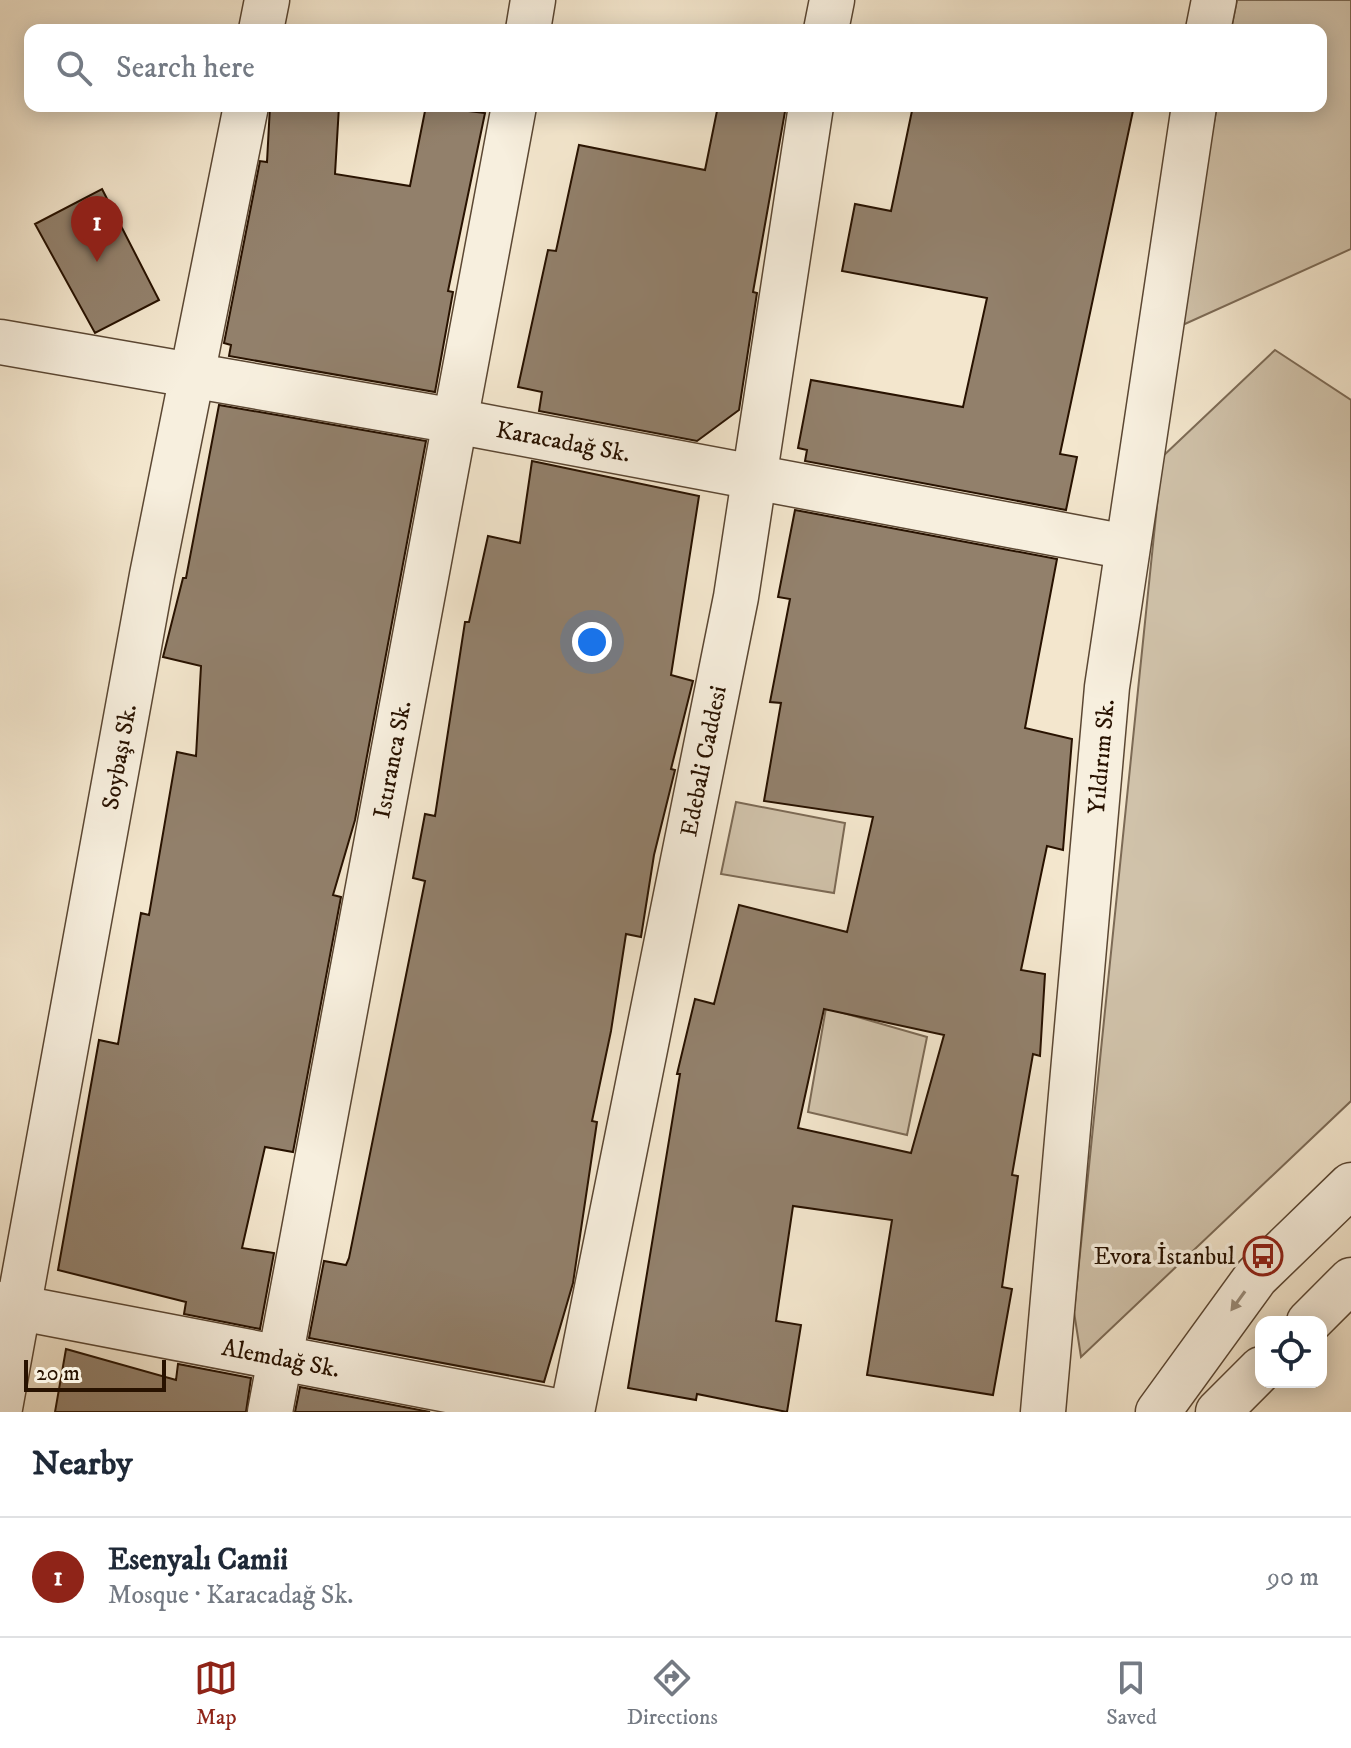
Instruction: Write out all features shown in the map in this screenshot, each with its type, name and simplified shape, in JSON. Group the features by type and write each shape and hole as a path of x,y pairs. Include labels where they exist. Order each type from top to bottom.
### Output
{"street":[{"path":"262,24 267,0"},
{"path":"529,24 533,0"},
{"path":"827,24 832,0"},
{"path":"1209,24 1214,0"},
{"name":"Soybaşı Sk.","path":"0,1408 9,1306 245,112"},
{"name":"Istıranca Sk.","path":"270,1412 513,112"},
{"name":"Edebali Caddesi","path":"572,1412 736,597 810,112"},
{"name":"Yıldırım Sk.","path":"1043,1412 1107,687 1193,112"},
{"name":"Karacadağ Sk.","path":"0,342 455,421 1127,547"},
{"path":"1158,1412 1256,1277 1351,1185"},
{"path":"1315,1316 1351,1280"},
{"name":"Alemdağ Sk.","path":"9,1306 279,1361 562,1412"},
{"path":"1218,1412 1255,1375"}],"shaded area":[{"path":"1237,0 1351,0 1351,249 1176,328 1216,112 1327,112 1327,24 1232,24"},
{"path":"1275,350 1351,400 1351,1101 1081,1357 1074,1312 1162,457"},
{"path":"736,802 845,823 834,893 721,874"},
{"path":"826,1008 927,1037 907,1135 808,1112"}],"building":[{"path":"270,112 339,112 335,174 410,186 425,112 485,113 448,291 453,292 435,392 229,356 231,345 224,343 260,161 267,162"},
{"path":"717,112 785,112 753,292 757,293 739,410 697,441 539,411 542,392 518,387 548,250 556,251 579,145 705,170"},
{"path":"912,112 1133,112 1060,454 1077,457 1066,510 805,461 807,450 798,448 811,380 963,407 987,298 842,271 855,204 891,211"},
{"path":"102,189 159,300 95,333 35,224"},
{"path":"219,405 426,441 355,820 333,895 341,897 293,1152 265,1147 242,1248 274,1253 260,1329 184,1314 186,1302 58,1270 99,1040 118,1044 141,913 149,915 177,752 196,756 201,666 163,657 183,578 186,578"},
{"path":"532,461 699,496 671,675 693,681 671,769 675,770 654,855 641,937 626,934 611,1031 592,1121 597,1122 573,1283 544,1382 309,1338 324,1261 346,1265 349,1258 425,881 413,878 425,814 435,816 465,622 469,622 488,536 520,543"},
{"path":"795,510 1057,559 1025,728 1072,739 1063,850 1047,846 1021,970 1045,974 1040,1056 1033,1054 1012,1175 1018,1176 1002,1287 1012,1289 993,1395 867,1375 892,1220 793,1206 776,1321 801,1325 787,1412 697,1394 696,1400 628,1388 680,1074 677,1074 695,999 714,1004 739,905 847,932 873,817 764,801 781,703 770,702 790,599 778,597","holes":["824,1009 944,1035 911,1153 798,1128"]},
{"path":"66,1349 176,1380 178,1364 251,1378 246,1412 55,1412"},
{"path":"300,1387 430,1412 295,1412"}],"place":[{"name":"Esenyalı Camii","path":"97,262"},
{"name":"Evora İstanbul","path":"1263,1256"}]}
